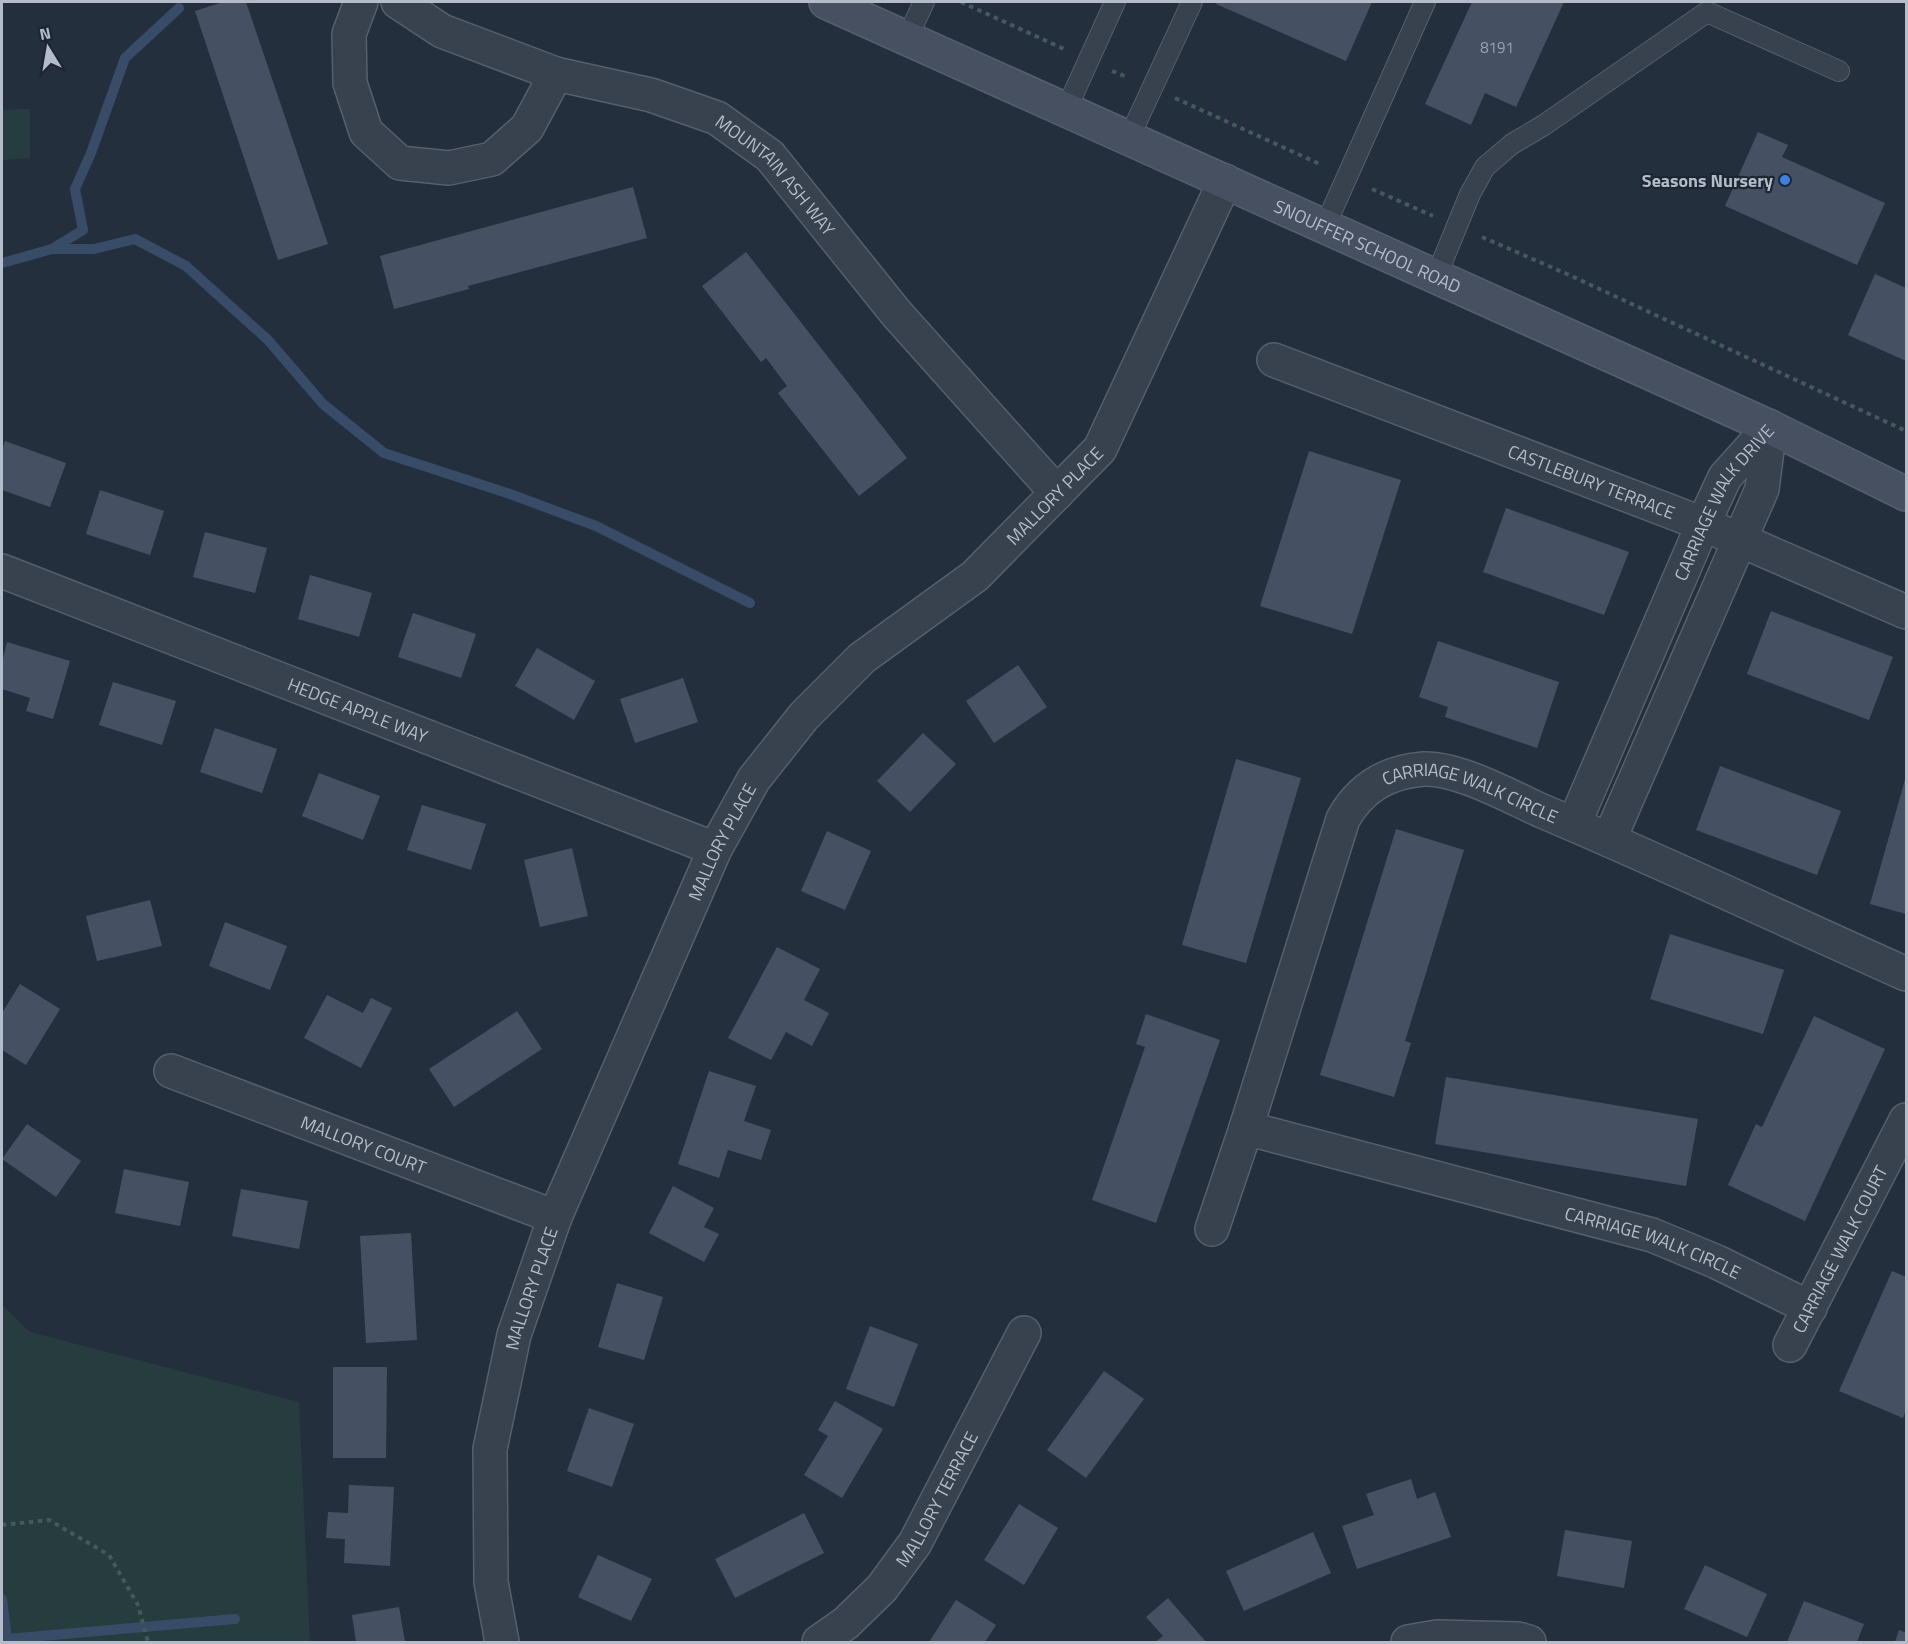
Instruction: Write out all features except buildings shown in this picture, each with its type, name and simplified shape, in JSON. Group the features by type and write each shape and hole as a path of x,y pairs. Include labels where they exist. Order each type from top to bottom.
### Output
{"main road":[{"name":"SNOUFFER SCHOOL ROAD","path":"826,2 1770,427 1906,494"}],"street":[{"path":"361,2 349,34 350,83 366,132 400,163 449,168 492,159 527,128 556,74"},
{"name":"MOUNTAIN ASH WAY","path":"398,2 442,31 556,74 651,95 717,118 770,156 896,313 1057,494"},
{"name":"MALLORY PLACE","path":"502,1642 491,1582 490,1449 514,1335 555,1217 715,849 754,779 804,716 862,658 975,576 1100,448 1225,181"},
{"name":"CASTLEBURY TERRACE","path":"1274,360 1703,524 1906,612"},
{"name":"CARRIAGE WALK DRIVE","path":"1574,824 1725,477 1770,427"},
{"name":"CARRIAGE WALK DRIVE","path":"1609,840 1762,489 1770,427"},
{"name":"HEDGE APPLE WAY","path":"2,571 715,849"},
{"name":"CARRIAGE WALK CIRCLE","path":"1212,1229 1343,819 1353,801 1372,784 1398,774 1424,769 1451,771 1906,974"},
{"name":"MALLORY COURT","path":"171,1071 555,1217"},
{"name":"CARRIAGE WALK COURT","path":"1790,1345 1906,1120"},
{"name":"CARRIAGE WALK CIRCLE","path":"1246,1128 1652,1235 1718,1262 1810,1308"},
{"name":"MALLORY TERRACE","path":"819,1642 846,1623 882,1588 915,1543 1024,1333"},
{"path":"1408,1642 1437,1637 1518,1639 1529,1642"}],"lane":[{"path":"907,38 924,2"},
{"path":"1066,110 1115,2"},
{"path":"1129,138 1192,2"},
{"path":"1325,226 1425,2"},
{"path":"1436,277 1470,194 1485,167 1512,144 1544,125 1707,12 1839,71"}],"path":[{"path":"2,1525 49,1520 109,1555 138,1605 148,1642"}],"green space":[{"path":"30,109 30,158 2,160 2,110"},
{"path":"2,1305 30,1332 299,1402 310,1642 2,1642"}],"waterway":[{"path":"2,263 52,249 83,230 75,189 91,153 125,58 179,8"},
{"path":"52,249 94,249 135,239 186,266 268,340 323,404 384,453 510,494 596,526 750,603"},
{"path":"2,1599 7,1639 235,1619"}],"place":[{"name":"Seasons Nursery","path":"1785,180"}]}
